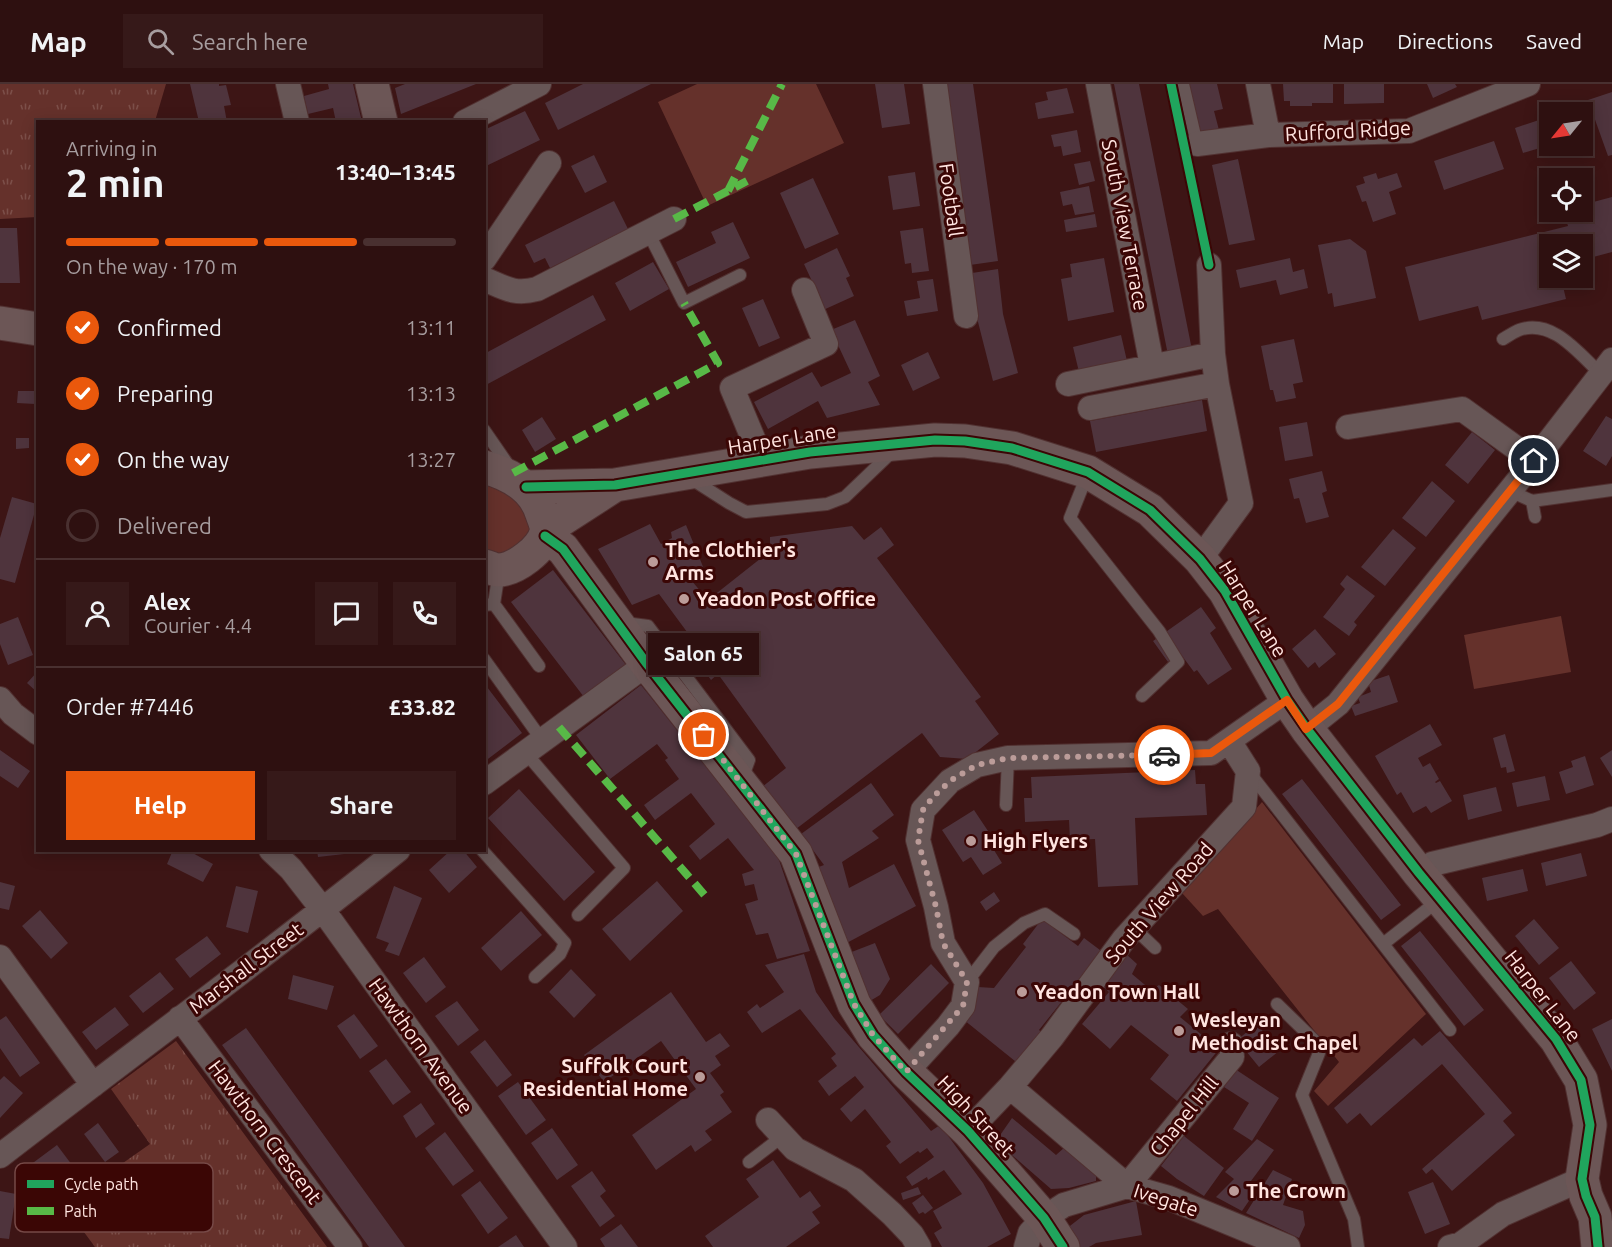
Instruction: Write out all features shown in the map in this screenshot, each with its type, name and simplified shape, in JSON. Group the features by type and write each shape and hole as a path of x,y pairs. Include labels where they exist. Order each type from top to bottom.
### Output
{"street":[{"path":"288,84 297,120"},
{"path":"372,84 381,120"},
{"path":"469,120 539,84"},
{"name":"Football","path":"935,84 966,316"},
{"name":"South View Terrace","path":"1098,84 1152,366"},
{"path":"1258,84 1268,135"},
{"name":"Rufford Ridge","path":"1197,144 1268,135 1409,131 1497,90 1528,84"},
{"path":"486,256 549,163"},
{"path":"486,280 511,291 531,290 674,219"},
{"name":"Harper Lane","path":"1200,560 1241,503 1216,384 1209,266"},
{"path":"762,460 732,388 826,344 804,290"},
{"path":"0,322 36,329"},
{"path":"1068,384 1213,354"},
{"path":"1306,729 1338,704 1608,371"},
{"path":"1090,408 1216,384"},
{"path":"1348,427 1462,409 1534,461"},
{"name":"Harper Lane","path":"502,472 615,485 810,452 935,440 965,441 1012,448 1088,472 1150,510 1200,560 1225,591 1306,729 1419,873 1557,1039 1581,1080 1601,1123 1582,1179 1595,1217 1598,1247"},
{"name":"High Street","path":"502,472 540,507 546,533 563,549 647,664 796,854 854,1004 873,1035 906,1072 968,1131 1044,1218 1063,1247"},
{"name":"Harper Lane","path":"546,533 615,485"},
{"path":"492,568 520,564 534,552 546,533"},
{"path":"486,782 647,664"},
{"path":"0,699 36,731"},
{"path":"906,1072 963,1006 967,982 943,943 918,840 923,810 950,781 977,765 1008,758 1211,753 1287,700"},
{"path":"1229,741 1248,771"},
{"name":"South View Road","path":"968,1131 1010,1087 1052,1037 1134,928 1244,807 1248,771"},
{"path":"1419,873 1432,864 1586,828 1612,819"},
{"name":"Hawthorn Avenue","path":"273,852 291,869 323,910 565,1247"},
{"name":"Marshall Street","path":"0,1156 323,910 396,852"},
{"path":"0,957 93,1085"},
{"name":"Hawthorn Crescent","path":"180,1018 350,1247"},
{"name":"Chapel Hill","path":"1126,1186 1232,1057 1231,1044"},
{"path":"1010,1087 1126,1186"},
{"path":"776,1128 795,1149 854,1180 892,1214 912,1235 919,1247"},
{"path":"1449,1247 1461,1244 1503,1214 1582,1179"},
{"name":"Ivegate","path":"1044,1218 1064,1205 1126,1186 1169,1198 1288,1247"},
{"path":"1026,1247 1030,1233 1044,1218"}],"lane":[{"path":"1183,84 1197,144"},
{"path":"648,232 684,303 740,275"},
{"path":"1503,339 1519,330 1536,327 1556,333 1608,371"},
{"name":"High Street","path":"486,435 502,472"},
{"path":"682,473 747,512 827,504 845,497 902,443"},
{"path":"1088,472 1070,518 1159,631 1178,662 1142,696"},
{"path":"1510,490 1532,501 1612,490"},
{"path":"1532,501 1535,517"},
{"path":"492,568 490,605 539,666"},
{"path":"615,621 648,626 749,760 741,782"},
{"path":"486,662 534,746 624,868 578,915"},
{"path":"1006,805 1008,758"},
{"path":"1248,771 1450,1030"},
{"path":"484,852 565,943 560,954 535,977"},
{"path":"1383,945 1441,898"},
{"path":"967,982 994,947 1024,923 1045,914 1074,934"},
{"path":"1134,928 1155,948"},
{"path":"1277,1004 1315,1041 1319,1053 1302,1095 1354,1219 1358,1247"},
{"path":"749,1162 776,1128"}],"green space":[{"path":"0,84 166,84 155,120 36,120 36,217 0,219"},
{"path":"697,84 816,84 844,143 707,206 658,102"},
{"path":"486,482 520,502 532,523 527,540 501,554 486,551"},
{"path":"1561,616 1571,672 1474,689 1464,635"},
{"path":"1262,802 1426,1014 1328,1106 1314,1091 1339,1062 1218,909 1203,916 1182,893"},
{"path":"176,1041 327,1247 95,1247 84,1232 213,1232 213,1163 123,1163 150,1144 111,1089"}],"building":[{"path":"190,84 226,85 231,105 224,106 227,120 199,120"},
{"path":"328,84 353,84 362,120 336,120 333,108 308,114 304,96 329,89"},
{"path":"405,84 476,84 401,114 395,88"},
{"path":"583,84 651,84 558,130 545,103"},
{"path":"875,84 904,84 910,124 882,128"},
{"path":"945,84 973,84 998,261 970,265"},
{"path":"1114,84 1139,84 1192,350 1168,355"},
{"path":"1189,84 1217,84 1223,109 1214,111 1219,130 1201,135"},
{"path":"1283,84 1333,84 1333,103 1290,106 1290,101 1284,101"},
{"path":"1344,84 1384,84 1384,103 1344,104"},
{"path":"1427,84 1455,84 1457,87 1433,98"},
{"path":"1067,88 1074,113 1038,119 1035,103 1048,100 1046,92"},
{"path":"1612,92 1612,155 1608,156 1593,114 1593,102 1588,100"},
{"path":"525,111 540,140 486,166 486,129"},
{"path":"1539,120 1539,148 1523,153 1515,128"},
{"path":"1077,130 1081,152 1063,156 1061,146 1054,147 1051,135"},
{"path":"1494,141 1504,169 1444,190 1434,161"},
{"path":"594,155 607,182 585,193 571,166"},
{"path":"1238,159 1255,240 1229,245 1212,165"},
{"path":"1090,161 1095,181 1079,185 1074,164"},
{"path":"915,172 920,206 893,210 888,176"},
{"path":"1376,173 1378,179 1397,173 1402,187 1389,192 1396,214 1373,222 1366,201 1362,202 1356,186 1365,183 1363,177"},
{"path":"813,178 839,234 805,249 780,193"},
{"path":"1089,186 1094,212 1075,215 1072,204 1063,206 1060,192"},
{"path":"1612,197 1612,252 1593,257 1593,234 1539,234 1539,288 1563,288 1566,299 1482,320 1478,306 1419,321 1405,267 1568,226 1567,222 1593,222 1593,202"},
{"path":"614,201 628,229 550,268 545,258 534,263 525,245"},
{"path":"1095,214 1097,227 1066,232 1064,220"},
{"path":"733,222 750,258 688,287 676,262 716,243 711,232"},
{"path":"0,228 17,228 20,283 0,283"},
{"path":"923,228 929,271 912,273 911,263 905,264 900,231"},
{"path":"1350,239 1366,251 1376,298 1334,307 1332,293 1328,294 1318,245"},
{"path":"837,248 850,276 846,278 854,296 821,311 817,292 804,264"},
{"path":"1104,258 1114,312 1068,321 1061,279 1072,277 1070,264"},
{"path":"1290,258 1293,272 1304,269 1308,288 1280,295 1276,280 1240,288 1236,270"},
{"path":"653,262 669,289 630,311 615,283"},
{"path":"998,269 1003,314 1018,373 993,381 977,318 972,273"},
{"path":"933,279 938,311 907,316 904,301 920,298 917,281"},
{"path":"593,295 606,320 486,385 486,353"},
{"path":"763,299 780,338 759,347 742,308"},
{"path":"855,320 880,376 868,382 880,405 827,418 818,401 768,429 754,402 812,372 821,387 851,373 831,330"},
{"path":"1121,335 1127,361 1079,372 1073,347"},
{"path":"1294,339 1303,382 1293,384 1296,398 1276,402 1273,390 1270,390 1261,346"},
{"path":"928,352 940,378 913,391 901,365"},
{"path":"18,391 35,391 35,404 17,403"},
{"path":"1202,400 1207,431 1096,452 1090,421"},
{"path":"1606,416 1612,419 1612,456 1606,466 1583,451"},
{"path":"542,417 556,439 535,452 522,430"},
{"path":"1307,422 1313,456 1285,461 1279,427"},
{"path":"1472,432 1495,450 1468,484 1445,465"},
{"path":"16,438 29,438 29,448 16,449"},
{"path":"1322,471 1327,491 1322,493 1329,517 1306,523 1299,498 1294,499 1289,479"},
{"path":"1432,481 1455,501 1426,537 1402,518"},
{"path":"12,497 36,504 15,583 0,579 0,538"},
{"path":"650,524 661,544 672,538 671,532 686,525 706,574 691,580 708,600 770,551 770,537 852,526 864,540 881,527 894,545 877,558 981,697 975,701 999,734 967,759 940,757 922,733 796,829 762,787 786,768 718,674 711,680 697,661 704,655 659,594 632,605 598,549"},
{"path":"1393,529 1416,548 1385,586 1361,567"},
{"path":"553,570 626,665 584,697 511,602"},
{"path":"1347,575 1375,596 1354,622 1357,625 1349,636 1323,617 1345,589 1340,584"},
{"path":"1201,607 1216,628 1210,633 1232,669 1208,685 1197,670 1194,672 1180,653 1168,662 1153,641"},
{"path":"18,617 33,655 8,665 0,644 0,624"},
{"path":"1315,629 1336,654 1319,668 1315,662 1308,668 1292,649"},
{"path":"36,673 36,691 27,683"},
{"path":"1389,675 1398,702 1355,716 1351,706 1360,703 1358,697 1371,692 1368,682"},
{"path":"641,685 778,857 810,951 777,959 768,933 756,935 745,904 758,900 754,884 745,886 742,874 754,870 728,838 700,860 689,846 715,824 691,793 655,820 644,805 679,779 665,760 668,758 657,744 610,779 576,735"},
{"path":"486,686 522,733 486,760"},
{"path":"1430,724 1442,745 1418,758 1423,767 1430,763 1439,779 1435,782 1440,781 1452,801 1431,813 1426,806 1413,813 1401,792 1397,795 1375,756"},
{"path":"1505,734 1515,771 1507,773 1506,767 1501,768 1493,738"},
{"path":"0,750 30,771 18,788 0,776"},
{"path":"1612,750 1612,777 1600,758"},
{"path":"1585,756 1594,785 1566,794 1559,772 1573,767 1571,761"},
{"path":"1195,770 1196,784 1205,784 1207,815 1135,818 1138,885 1098,887 1095,839 1070,840 1069,820 1025,822 1024,798 1032,798 1031,777"},
{"path":"1545,776 1550,800 1517,807 1512,783"},
{"path":"1302,779 1401,905 1381,920 1282,794"},
{"path":"871,783 894,815 872,831 879,838 842,862 849,888 894,864 916,906 841,946 816,868 824,865 801,834"},
{"path":"1496,787 1502,811 1468,820 1463,795"},
{"path":"519,789 595,872 564,901 488,818"},
{"name":"High Flyers","path":"974,810 994,840 989,842 1002,863 983,875 971,857 963,862 942,830"},
{"path":"172,852 191,852 213,864 203,882 167,864"},
{"path":"317,852 353,852 353,853 318,857"},
{"path":"449,852 465,852 477,867 449,893 429,870"},
{"path":"1581,853 1587,876 1546,886 1541,863"},
{"path":"1523,869 1528,891 1487,901 1482,878"},
{"path":"657,881 683,911 630,961 602,929"},
{"path":"0,882 15,886 9,910 0,908"},
{"path":"236,886 258,891 248,933 226,927"},
{"path":"394,886 422,898 399,956 385,951 389,943 376,938"},
{"path":"994,892 1000,901 986,911 980,902"},
{"path":"40,910 68,943 51,959 22,926"},
{"path":"521,911 542,935 501,971 481,948"},
{"name":"Yeadon Town Hall","path":"1042,919 1078,946 1084,938 1104,953 1078,987 1075,985 1039,1030 1045,1035 1021,1066 964,1020 978,987 994,988 1026,947 1023,944"},
{"path":"1534,919 1559,948 1539,965 1515,936"},
{"path":"1420,931 1484,1010 1464,1026 1401,946"},
{"path":"207,936 221,954 190,978 175,959"},
{"path":"875,943 890,979 880,995 870,1001 849,953"},
{"path":"1125,953 1137,964 1132,974 1151,990 1159,985 1188,1009 1180,1017 1219,1049 1177,1101 1150,1079 1169,1055 1131,1025 1110,1049 1082,1024 1109,992 1099,983"},
{"path":"804,954 816,992 834,1018 931,1131 940,1125 983,1183 1011,1234 987,1247 942,1247 934,1233 942,1228 933,1211 962,1194 944,1170 912,1186 906,1177 934,1157 927,1148 920,1153 918,1151 900,1164 886,1146 891,1142 865,1109 851,1122 840,1109 864,1087 855,1076 829,1096 818,1081 837,1066 831,1058 836,1054 800,1009 762,1033 747,1012 757,1004 760,1008 784,992 765,965"},
{"path":"424,957 446,987 426,1003 403,973"},
{"path":"1571,961 1596,993 1574,1010 1549,978"},
{"path":"931,964 949,983 898,1034 879,1015"},
{"path":"571,969 596,995 574,1018 549,992"},
{"path":"160,972 174,989 143,1013 129,996"},
{"path":"293,975 334,986 327,1010 288,999"},
{"name":"Suffolk Court Residential Home","path":"671,992 706,1042 720,1033 730,1046 715,1056 721,1065 710,1073 724,1092 720,1095 732,1112 705,1131 712,1140 695,1152 691,1145 656,1170 632,1135 696,1089 661,1041 604,1082 584,1055"},
{"path":"457,1001 479,1030 458,1046 435,1016"},
{"path":"115,1007 129,1025 96,1050 82,1032"},
{"path":"354,1014 378,1046 360,1059 337,1026"},
{"path":"6,1016 40,1063 20,1077 0,1048 0,1020"},
{"path":"1612,1019 1612,1071 1592,1029"},
{"path":"1257,1024 1279,1051 1259,1067 1237,1040"},
{"path":"246,1028 405,1247 369,1247 222,1045"},
{"path":"1440,1031 1512,1113 1503,1121 1515,1135 1452,1191 1432,1169 1426,1174 1422,1169 1485,1114 1442,1064 1371,1126 1360,1113 1347,1124 1334,1108 1414,1038 1422,1046"},
{"path":"485,1040 512,1075 497,1087 470,1052"},
{"path":"386,1059 411,1092 393,1105 369,1071"},
{"path":"1235,1069 1279,1098 1252,1141 1233,1129 1249,1103 1224,1087"},
{"path":"4,1076 23,1093 0,1118 0,1080"},
{"path":"518,1082 546,1120 526,1135 498,1096"},
{"path":"421,1103 435,1124 416,1138 403,1116"},
{"path":"1012,1118 1056,1155 1065,1147 1096,1171 1096,1181 1069,1188 1051,1189 996,1141"},
{"path":"98,1123 119,1152 105,1162 84,1134"},
{"path":"552,1128 578,1165 557,1180 531,1143"},
{"path":"445,1132 474,1171 453,1186 425,1148"},
{"path":"1184,1136 1224,1168 1204,1196 1161,1166"},
{"path":"1257,1139 1274,1150 1248,1185 1255,1192 1242,1211 1216,1197 1234,1179 1225,1172"},
{"path":"57,1145 70,1163 33,1163"},
{"path":"773,1160 800,1198 810,1191 821,1206 812,1212 820,1223 786,1247 713,1247 705,1236 759,1197 746,1179"},
{"path":"1273,1170 1292,1179 1283,1205 1303,1211 1305,1225 1299,1238 1246,1213"},
{"path":"592,1171 606,1191 600,1196 615,1216 600,1227 571,1186"},
{"path":"480,1181 508,1218 488,1234 461,1195"},
{"path":"1433,1182 1450,1224 1425,1234 1408,1192"},
{"path":"918,1187 921,1194 903,1200 901,1193"},
{"path":"0,1191 15,1194 15,1200 9,1239 0,1238"},
{"path":"923,1195 933,1208 925,1214 923,1212 919,1214 912,1203"},
{"path":"1136,1201 1142,1235 1096,1243 1089,1247 1078,1247 1066,1229 1084,1215"},
{"path":"621,1224 638,1247 605,1247 600,1239"},
{"path":"516,1235 524,1247 498,1247"}],"marked path":[{"path":"728,191 782,84"},
{"path":"674,219 747,181"},
{"path":"513,473 718,363 684,303"},
{"path":"559,727 708,899"}],"cycle path":[{"path":"1171,84 1209,265"},
{"path":"526,487 615,485 810,452 935,440 965,441 1012,448 1088,472 1150,510 1200,559 1225,591 1287,700 1307,729 1419,873 1556,1039 1581,1080 1590,1125 1582,1179 1595,1217 1598,1247"},
{"path":"545,536 563,549 647,664 796,854 854,1004 873,1035 906,1072 968,1131 1044,1218 1063,1247"}],"way so far":[{"path":"704,735 796,854 854,1004 873,1035 906,1072 963,1006 967,982 943,943 918,840 923,810 933,797 950,781 977,765 1008,758 1164,755"}],"place":[{"name":"The Clothier's Arms","path":"653,562"},
{"name":"Yeadon Post Office","path":"684,599"},
{"name":"Salon 65","path":"704,735"},
{"name":"High Flyers","path":"971,841"},
{"name":"Yeadon Town Hall","path":"1022,992"},
{"name":"Wesleyan Methodist Chapel","path":"1179,1031"},
{"name":"Suffolk Court Residential Home","path":"700,1077"},
{"name":"The Crown","path":"1234,1191"}],"route":[{"path":"1164,755 1211,753 1287,700 1306,729 1338,704 1534,461"}]}
